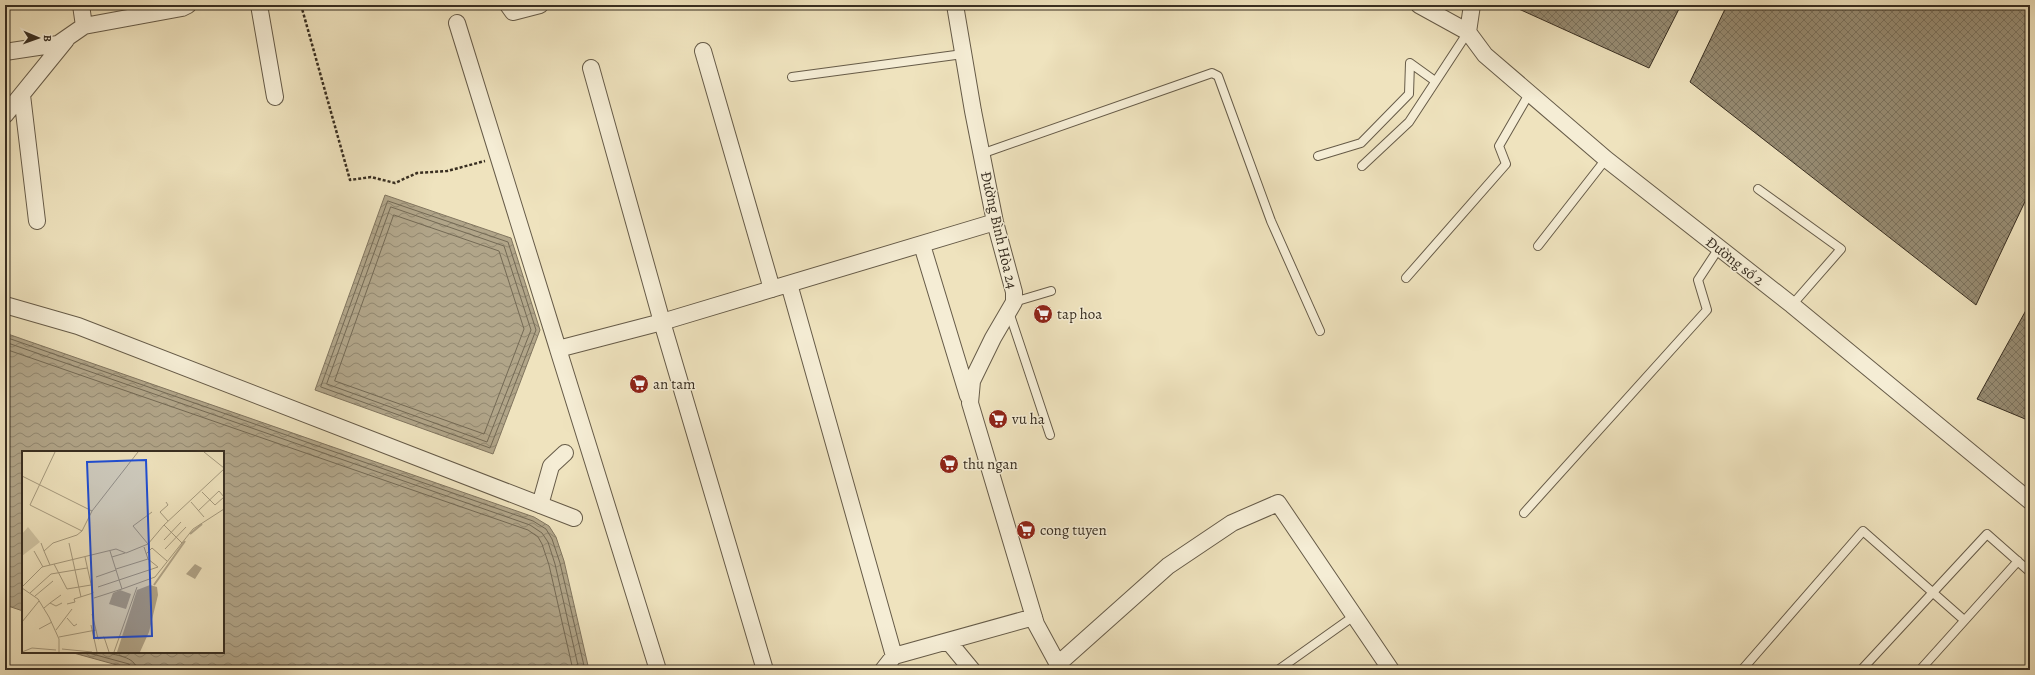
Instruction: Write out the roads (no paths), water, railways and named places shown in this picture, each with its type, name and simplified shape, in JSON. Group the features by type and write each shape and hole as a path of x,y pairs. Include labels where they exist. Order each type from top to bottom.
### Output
{"street":[{"path":"81,5 84,26"},
{"path":"5,52 58,44 84,26 182,8 188,5"},
{"path":"259,5 275,97"},
{"path":"508,5 513,12 540,5"},
{"name":"Đường Bình Hòa 24","path":"955,5 981,154 995,222 1012,280 1011,306 972,381 970,403 1034,617 1059,667"},
{"path":"1427,7 1468,32 1472,5"},
{"path":"457,23 497,158 658,670"},
{"name":"Đường số 2","path":"1468,32 1484,55 1606,159 1792,306 2030,501"},
{"path":"5,115 70,35"},
{"path":"703,51 772,289"},
{"path":"591,68 662,322 764,670"},
{"path":"22,95 37,221"},
{"path":"558,349 662,322 995,222"},
{"path":"922,245 970,403"},
{"path":"789,284 894,656"},
{"path":"5,305 78,326 574,518"},
{"path":"540,505 552,466 565,453"},
{"path":"1059,667 1168,566 1232,523 1278,503 1391,670"},
{"path":"883,670 894,656 1034,617"},
{"path":"948,641 972,670"}],"lane":[{"path":"1362,166 1409,122 1468,32"},
{"path":"792,77 963,54"},
{"path":"1318,156 1362,143 1409,94 1410,63 1435,81"},
{"path":"981,154 1212,73 1216,74 1271,221 1320,331"},
{"path":"1406,278 1506,164 1499,146 1529,94"},
{"path":"1538,246 1606,159"},
{"path":"1758,189 1841,249 1792,306"},
{"path":"1524,513 1707,310 1698,280 1719,248"},
{"path":"1050,436 1011,306 1051,291"},
{"path":"1742,670 1863,531 1964,620"},
{"path":"1863,670 1987,534 2030,572"},
{"path":"1920,670 2018,561"},
{"path":"1278,670 1354,616"}],"water":[{"path":"385,195 511,238 540,330 493,454 315,390"},
{"path":"5,333 534,517 549,526 556,537 564,561 589,670 135,670 74,653 224,653 224,451 22,451 22,611 5,605"}],"place":[{"name":"tap hoa","path":"1043,314"},
{"name":"an tam","path":"639,384"},
{"name":"vu ha","path":"998,419"},
{"name":"thu ngan","path":"949,464"},
{"name":"cong tuyen","path":"1026,530"}]}
